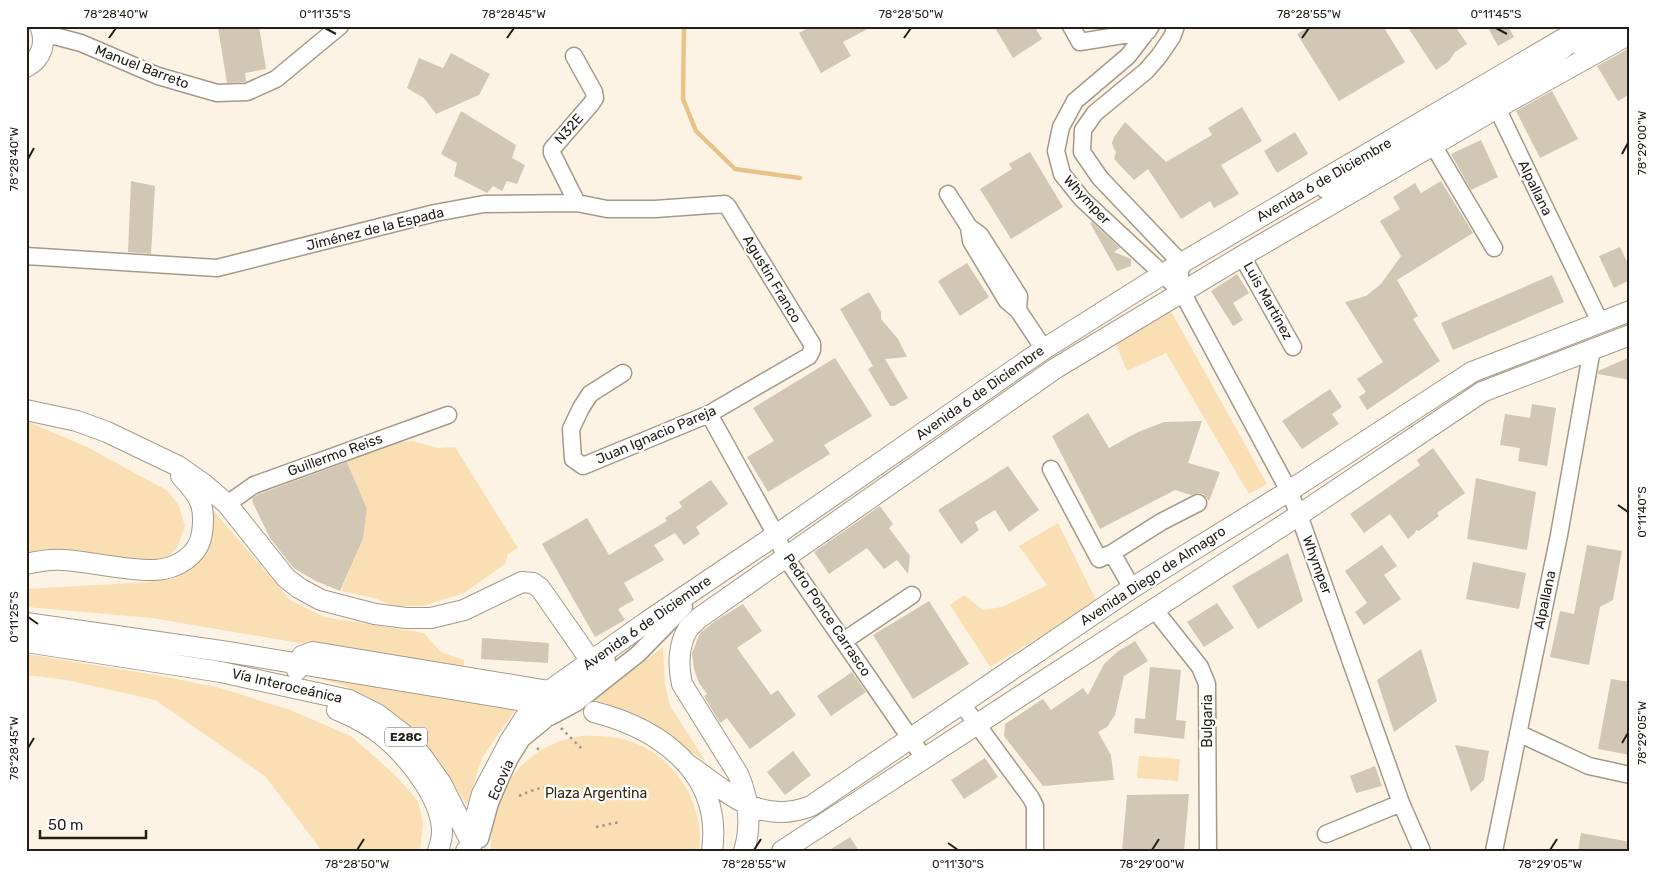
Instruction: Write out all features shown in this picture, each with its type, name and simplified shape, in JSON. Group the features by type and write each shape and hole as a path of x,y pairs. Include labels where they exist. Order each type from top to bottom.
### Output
{"main road":[{"name":"Avenida 6 de Diciembre","path":"744,851 749,835 750,817 745,789 738,774 682,684 679,673 679,658 688,630 699,618 781,545 1044,349 1175,277 1585,26"},
{"path":"27,67 37,60 42,52 44,42 42,30"},
{"name":"Avenida 6 de Diciembre","path":"472,849 476,816 482,794 510,741 522,723 549,691 591,661 648,621 781,545 1056,368 1175,277 1242,256 1432,145 1630,34"},
{"name":"Avenida Diego de Almagro","path":"690,766 747,806 779,812 797,811 811,806 1132,588 1289,491 1472,372 1630,311"},
{"name":"Avenida Diego de Almagro","path":"782,851 805,845 924,758 1299,515 1482,392 1630,335"},
{"path":"27,409 77,421 107,432 168,461 188,473 228,504 286,578 299,588 321,600 375,614 406,618 431,618 464,610 522,582 533,583 540,588 591,661"},
{"path":"26,564 45,560 62,560 156,570 179,565 193,554 202,538 204,516 200,500 190,485 168,461"},
{"name":"Vía Interoceánica","path":"26,623 253,656 524,701"},
{"path":"149,661 152,641"},
{"name":"Vía Interoceánica","path":"26,642 221,672 349,700 376,714 403,734 421,755 441,783 472,849"},
{"path":"294,688 298,664 302,656 313,652 549,691"},
{"path":"247,677 253,656"},
{"path":"221,672 341,712 375,731 403,755 424,784 438,809 442,833 438,851"},
{"path":"594,712 626,722 649,733 675,752 690,766 703,786 710,802 714,839 712,851"}],"street":[{"name":"Manuel Barreto","path":"42,30 81,43 158,76 217,93 247,92 276,79 340,26"},
{"path":"1071,26 1080,42 1149,28"},
{"name":"Whymper","path":"1176,26 1172,37 1155,61 1095,113 1083,130 1082,152 1175,277 1289,491 1401,803 1422,851"},
{"path":"1175,277 1548,61 1597,26"},
{"path":"1548,61 1588,45 1621,26"},
{"name":"Whymper","path":"1149,28 1128,56 1075,100 1060,127 1056,151 1062,174 1082,199 1175,277"},
{"name":"N32E","path":"574,56 594,92 595,98 552,149 552,153 577,203"},
{"name":"Alpallana","path":"1497,108 1600,322"},
{"path":"1432,145 1494,248"},
{"path":"948,194 969,227 971,241 1007,301 1018,310 1044,349"},
{"name":"Jiménez de la Espada","path":"26,256 217,268 435,213 484,204 577,203 607,209 655,209 725,204"},
{"name":"Agustin Franco","path":"725,204 812,344 809,356"},
{"name":"Luis Martínez","path":"1242,256 1293,347"},
{"name":"Alpallana","path":"1494,851 1558,535 1592,349"},
{"name":"Juan Ignacio Pareja","path":"623,372 590,394 571,429 573,459 582,466 708,414 809,356"},
{"name":"Guillermo Reiss","path":"228,504 254,485 448,414"},
{"name":"Pedro Ponce Carrasco","path":"708,414 781,545 924,758"},
{"path":"1051,470 1099,559 1112,553 1161,522 1198,503"},
{"name":"Ecovia","path":"472,849 510,758 522,739 551,723 638,654 684,607 781,545"},
{"path":"1112,553 1132,588"},
{"path":"845,640 912,595"},
{"name":"Bulgaria","path":"1154,609 1200,667 1207,684 1208,851"},
{"path":"962,704 1035,806 1035,851"},
{"path":"1518,733 1589,766 1630,775"},
{"path":"1326,834 1401,803"}],"path":[{"path":"551,723 583,750"},
{"path":"537,748 541,751"},
{"path":"519,796 537,788 556,787 574,794"},
{"path":"596,827 620,822"}],"green space":[{"path":"1164,308 1172,313 1267,484 1249,494 1166,353 1127,371 1115,342"},
{"path":"26,421 87,447 168,491 179,506 185,526 177,548 166,558 151,562 26,551"},
{"path":"413,441 438,448 455,447 518,548 508,554 505,564 464,593 423,606 394,606 374,598 341,591 363,539 367,509 346,459 396,442"},
{"path":"207,503 290,600 324,617 424,633 441,652 464,660 464,668 317,646 152,618 26,607 26,589 148,582 176,578 194,565 203,547"},
{"path":"1058,523 1097,602 990,667 950,605 964,595 983,610 1002,607 1047,585 1019,546"},
{"path":"663,647 665,684 670,706 706,762 642,719 594,700"},
{"path":"26,654 162,676 220,688 290,710 351,736 394,774 418,801 423,823 420,851 322,851 265,776 155,700 67,680 26,675"},
{"path":"308,671 515,710 482,758 467,805 439,760 416,732 387,709 345,686 304,674"},
{"name":"Plaza Argentina","path":"581,736 604,736 627,740 659,756 683,783 691,798 697,815 700,833 699,851 491,851 492,830 496,810 503,792 513,776 526,761 542,750 560,741"},
{"path":"1139,756 1180,759 1178,781 1137,778"}],"building":[{"path":"259,26 266,69 245,73 245,82 227,83 218,28"},
{"path":"812,26 873,26 843,42 851,56 821,73 799,33"},
{"path":"994,26 1034,26 1042,39 1013,58"},
{"path":"1310,26 1383,26 1405,62 1339,101 1297,34"},
{"path":"1407,26 1455,26 1467,44 1455,52 1449,61 1436,70"},
{"path":"1487,26 1508,26 1514,37 1498,46"},
{"path":"1630,48 1630,94 1618,101 1597,66"},
{"path":"451,53 490,74 479,95 436,114 424,98 407,88 419,58 443,68"},
{"path":"1552,91 1578,139 1540,158 1516,111"},
{"path":"1242,107 1262,141 1221,165 1239,194 1214,208 1210,201 1181,219 1148,169 1134,180 1114,159 1116,152 1112,143 1125,122 1166,162 1212,135 1208,128"},
{"path":"461,111 516,145 512,158 525,165 517,184 507,181 502,191 493,186 487,193 454,176 457,163 441,154"},
{"path":"1295,132 1308,154 1277,173 1264,151"},
{"path":"1481,140 1498,177 1471,190 1451,154"},
{"path":"1030,152 1063,207 1011,239 980,189 1012,169 1009,164"},
{"path":"131,181 155,186 151,254 128,252"},
{"path":"1441,181 1473,233 1397,280 1418,316 1413,319 1440,361 1367,410 1359,397 1366,392 1357,379 1383,362 1345,302 1366,296 1381,284 1401,256 1380,221 1400,209 1393,197 1415,183 1421,193"},
{"path":"1092,222 1120,248 1114,252 1131,259 1131,266 1117,271 1090,223"},
{"path":"1620,247 1630,268 1630,280 1614,288 1599,256"},
{"path":"967,263 989,297 960,316 938,281"},
{"path":"1237,274 1249,293 1233,303 1243,320 1233,326 1211,291"},
{"path":"1552,275 1564,302 1453,350 1441,323"},
{"path":"869,292 881,312 881,319 898,339 907,357 885,359 908,398 894,406 890,406 868,369 873,366 840,309"},
{"path":"1630,357 1630,380 1598,374 1598,371"},
{"path":"835,358 872,416 824,445 830,454 768,492 747,457 774,441 753,408"},
{"path":"1330,389 1342,407 1332,414 1339,424 1302,449 1282,421"},
{"path":"1532,404 1556,408 1547,466 1518,461 1520,448 1500,445 1505,414 1530,418"},
{"path":"1088,413 1109,448 1138,432 1164,422 1202,421 1188,463 1220,472 1209,501 1203,494 1191,495 1175,490 1100,529 1052,436"},
{"path":"1433,448 1465,493 1437,513 1439,516 1419,531 1416,530 1408,539 1390,514 1364,533 1350,514 1420,465 1417,460"},
{"path":"347,462 367,509 363,539 340,591 316,581 291,565 270,538 252,501 259,494"},
{"path":"1008,466 1039,510 1009,532 995,510 975,522 979,530 961,544 938,510"},
{"path":"1476,478 1536,492 1527,550 1467,539"},
{"path":"711,480 728,504 696,527 700,534 684,545 675,533 654,545 664,560 624,583 634,600 618,609 625,620 595,637 542,544 587,518 609,555 667,521 665,518 682,507 679,502"},
{"path":"880,506 893,524 889,528 910,556 908,574 897,560 884,569 867,548 829,574 814,552"},
{"path":"1382,545 1397,566 1384,575 1401,599 1364,625 1355,612 1367,603 1345,571"},
{"path":"1587,545 1622,551 1613,600 1600,607 1589,665 1550,657 1560,611 1574,614"},
{"path":"1288,553 1303,601 1258,629 1232,586"},
{"path":"1473,562 1526,573 1519,609 1466,599"},
{"path":"929,601 969,664 913,699 873,635"},
{"path":"1217,603 1234,628 1204,647 1187,622"},
{"path":"743,604 762,631 737,648 771,695 778,690 796,715 750,749 727,718 720,723 704,696 707,694 699,683 694,669 692,653 700,633 715,621"},
{"path":"482,638 549,643 548,663 481,659"},
{"path":"1135,641 1148,661 1124,676 1115,715 1107,727 1098,732 1111,755 1114,780 1043,786 1004,736 1005,724 1043,699 1051,710 1083,688 1088,695 1104,664 1117,652"},
{"path":"1421,649 1437,701 1394,732 1377,680"},
{"path":"1150,667 1181,670 1176,720 1186,721 1184,739 1134,733 1135,718 1145,719"},
{"path":"852,672 866,692 831,716 817,696"},
{"path":"1611,679 1630,682 1630,755 1598,749"},
{"path":"1455,745 1489,751 1484,780 1471,792"},
{"path":"793,751 811,775 785,795 767,772"},
{"path":"985,758 998,777 964,799 951,780"},
{"path":"1375,766 1382,786 1356,793 1350,776"},
{"path":"1189,794 1184,851 1122,851 1127,795"},
{"path":"1581,833 1630,842 1630,851 1578,851"},
{"path":"850,837 859,851 828,851"}],"waterway":[{"path":"684,26 683,99 696,131 735,169 800,178"}]}
